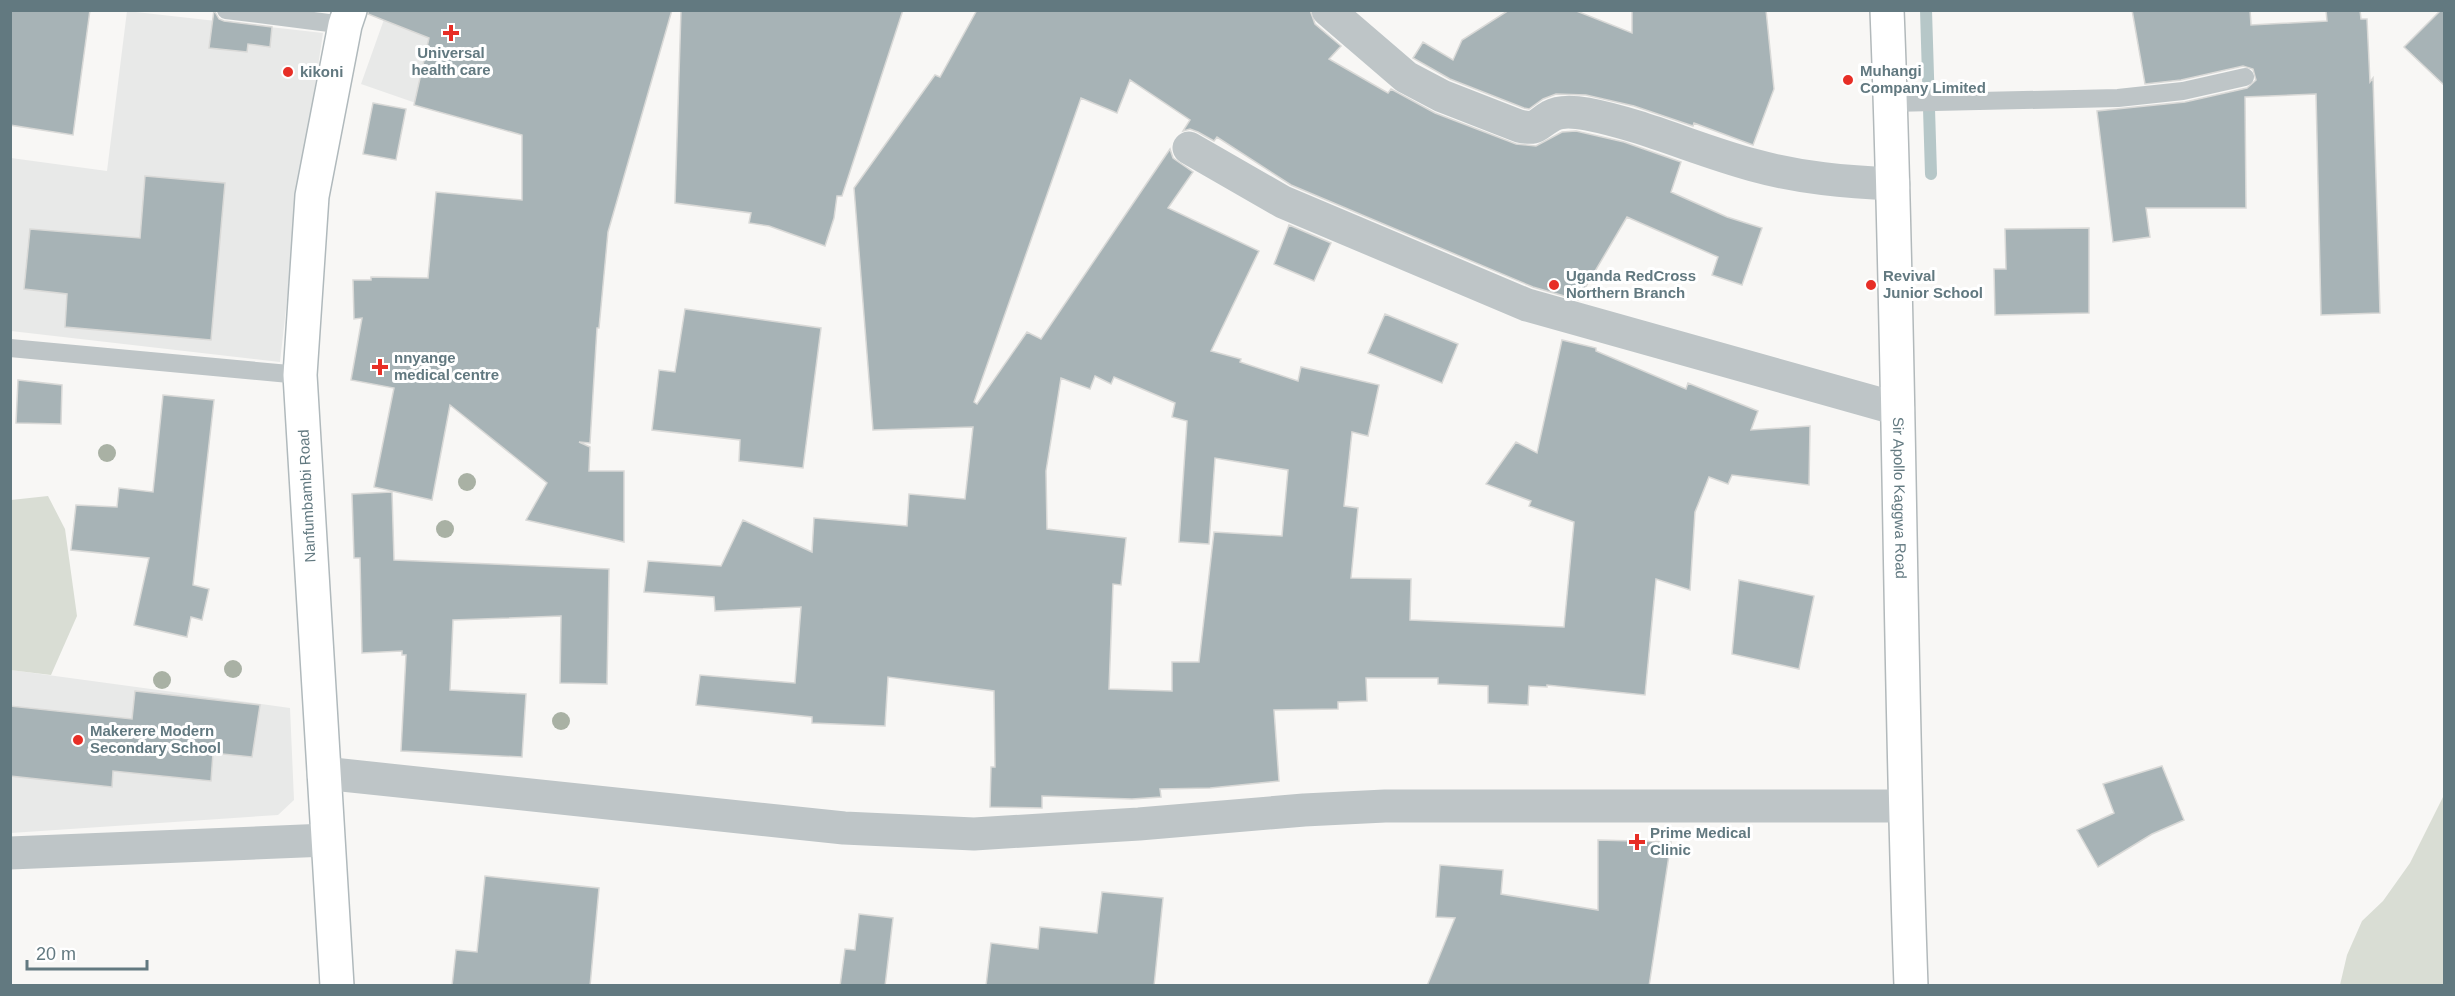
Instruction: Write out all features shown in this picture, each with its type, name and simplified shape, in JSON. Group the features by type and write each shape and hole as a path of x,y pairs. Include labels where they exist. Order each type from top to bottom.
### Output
{"main road":[{"name":"Sir Apollo Kaggwa Road","path":"1887,10 1894,183 1905,806 1911,986"},
{"name":"Nanfumbambi Road","path":"338,986 327,840 300,375 312,196 347,18"}],"street":[{"path":"1328,10 1406,77 1442,96 1519,126 1532,128 1539,126 1552,116 1559,114 1584,114 1610,119 1754,166 1820,180 1894,183"},
{"path":"1189,148 1283,202 1527,305 1898,409"},
{"path":"323,773 844,828 974,834 1139,824 1304,810 1385,807 1905,806"},
{"path":"10,853 327,840"}],"lane":[{"path":"226,10 347,18"},
{"path":"1891,103 2118,98 2183,91 2245,77"},
{"path":"10,348 300,375"}],"shaded area":[{"path":"127,11 323,33 299,192 280,362 11,331 11,158 107,171"},
{"path":"387,11 497,11 459,118 361,84"},
{"path":"48,496 65,529 77,616 51,675 10,670 11,500"},
{"path":"11,670 290,708 294,800 278,815 11,833"},
{"path":"2444,795 2444,985 2340,985 2347,955 2362,921 2383,901 2410,863"}],"building":[{"path":"10,10 90,10 73,135 10,125"},
{"path":"214,10 219,19 224,21 272,27 270,47 248,44 247,52 209,48"},
{"path":"368,10 672,10 608,232 599,328 597,328 590,443 579,442 590,447 589,471 624,471 624,542 526,520 547,483 450,405 432,500 374,487 394,388 351,380 362,318 354,319 353,280 371,280 371,277 428,278 436,192 522,200 522,135 414,105 429,38 368,14"},
{"path":"681,10 903,10 842,196 837,196 834,218 825,246 769,226 749,223 751,213 675,203"},
{"path":"977,10 1310,10 1315,24 1341,46 1329,59 1388,93 1391,89 1435,113 1516,144 1536,146 1562,132 1576,131 1624,142 1681,162 1671,192 1727,217 1762,228 1742,285 1712,275 1718,257 1627,217 1578,300 1533,287 1291,185 1217,137 1214,141 1190,129 1183,131 1190,120 1130,80 1117,113 1081,98 974,402 977,404 1027,332 1041,339 1170,149 1173,158 1193,172 1168,208 1259,251 1211,351 1241,359 1240,362 1298,381 1301,367 1379,385 1368,436 1352,432 1344,506 1358,508 1351,578 1411,579 1410,620 1564,627 1574,522 1529,506 1531,501 1486,484 1516,442 1537,453 1562,340 1596,348 1596,351 1686,389 1688,383 1758,411 1751,430 1810,426 1809,485 1732,475 1728,484 1709,477 1695,512 1690,590 1656,579 1645,695 1547,685 1547,687 1529,686 1528,705 1488,703 1488,686 1438,684 1438,678 1366,678 1367,701 1338,702 1338,709 1274,710 1279,781 1210,788 1160,789 1161,797 1132,799 1042,796 1042,808 990,807 991,767 995,767 994,691 888,677 885,726 812,723 812,717 696,705 700,675 795,683 801,607 715,611 714,597 644,592 648,561 721,566 743,520 812,552 814,518 907,526 909,494 965,499 973,427 873,430 854,188 935,75 940,77","holes":["1095,376 1111,384 1114,377 1175,403 1172,417 1187,421 1179,542 1209,544 1215,458 1288,470 1282,536 1214,532 1199,662 1172,662 1172,691 1109,689 1113,584 1121,585 1126,538 1047,529 1046,471 1061,378 1090,389"]},
{"path":"1509,10 1574,10 1632,33 1632,10 1766,10 1774,89 1753,145 1694,123 1693,126 1634,106 1586,95 1556,94 1543,99 1529,109 1524,108 1450,79 1413,58 1423,42 1453,60 1462,40"},
{"path":"2132,10 2250,10 2251,25 2327,21 2326,10 2360,10 2361,19 2367,19 2370,82 2373,78 2380,313 2321,315 2316,94 2245,97 2246,208 2146,208 2150,237 2113,242 2097,111 2185,102 2247,88 2256,80 2253,69 2243,66 2181,80 2145,84"},
{"path":"2441,10 2445,10 2445,86 2404,47"},
{"path":"373,103 406,109 396,160 363,154"},
{"path":"145,176 225,183 211,340 65,327 67,294 24,289 30,229 140,238"},
{"path":"1289,225 1331,243 1314,281 1274,264"},
{"path":"2089,228 2089,313 1995,315 1994,269 2006,269 2005,229"},
{"path":"685,309 821,328 803,468 739,461 740,440 652,430 659,370 675,372"},
{"path":"1385,314 1458,344 1442,383 1368,353"},
{"path":"18,380 62,385 61,424 16,423"},
{"path":"163,395 214,400 193,585 209,589 202,620 191,617 187,637 134,625 149,558 71,550 76,505 117,507 119,488 153,492"},
{"path":"392,492 394,560 609,569 607,684 560,683 561,616 453,620 450,690 526,694 522,757 401,751 406,655 402,655 402,651 362,653 360,558 354,558 352,494"},
{"path":"1739,580 1814,596 1799,669 1732,654"},
{"path":"135,691 260,705 252,757 213,753 211,781 113,771 112,787 10,776 10,706 132,719"},
{"path":"2162,766 2184,820 2152,834 2098,867 2077,830 2114,813 2103,784"},
{"path":"1598,840 1671,842 1649,986 1427,986 1455,918 1436,917 1440,865 1503,870 1501,894 1598,910"},
{"path":"485,876 599,888 590,986 452,986 456,950 477,952"},
{"path":"1102,892 1163,898 1154,986 986,986 991,943 1038,949 1040,927 1097,933"},
{"path":"859,914 893,918 885,986 840,986 845,949 855,950"}],"waterway":[{"path":"1926,10 1931,174"}],"place":[{"name":"Universal health care","path":"451,33"},
{"name":"kikoni","path":"288,72"},
{"name":"Muhangi Company Limited","path":"1848,80"},
{"name":"Uganda RedCross Northern Branch","path":"1554,285"},
{"name":"Revival Junior School","path":"1871,285"},
{"name":"nnyange medical centre","path":"380,367"},
{"name":"Makerere Modern Secondary School","path":"78,740"},
{"name":"Prime Medical Clinic","path":"1637,842"}]}
